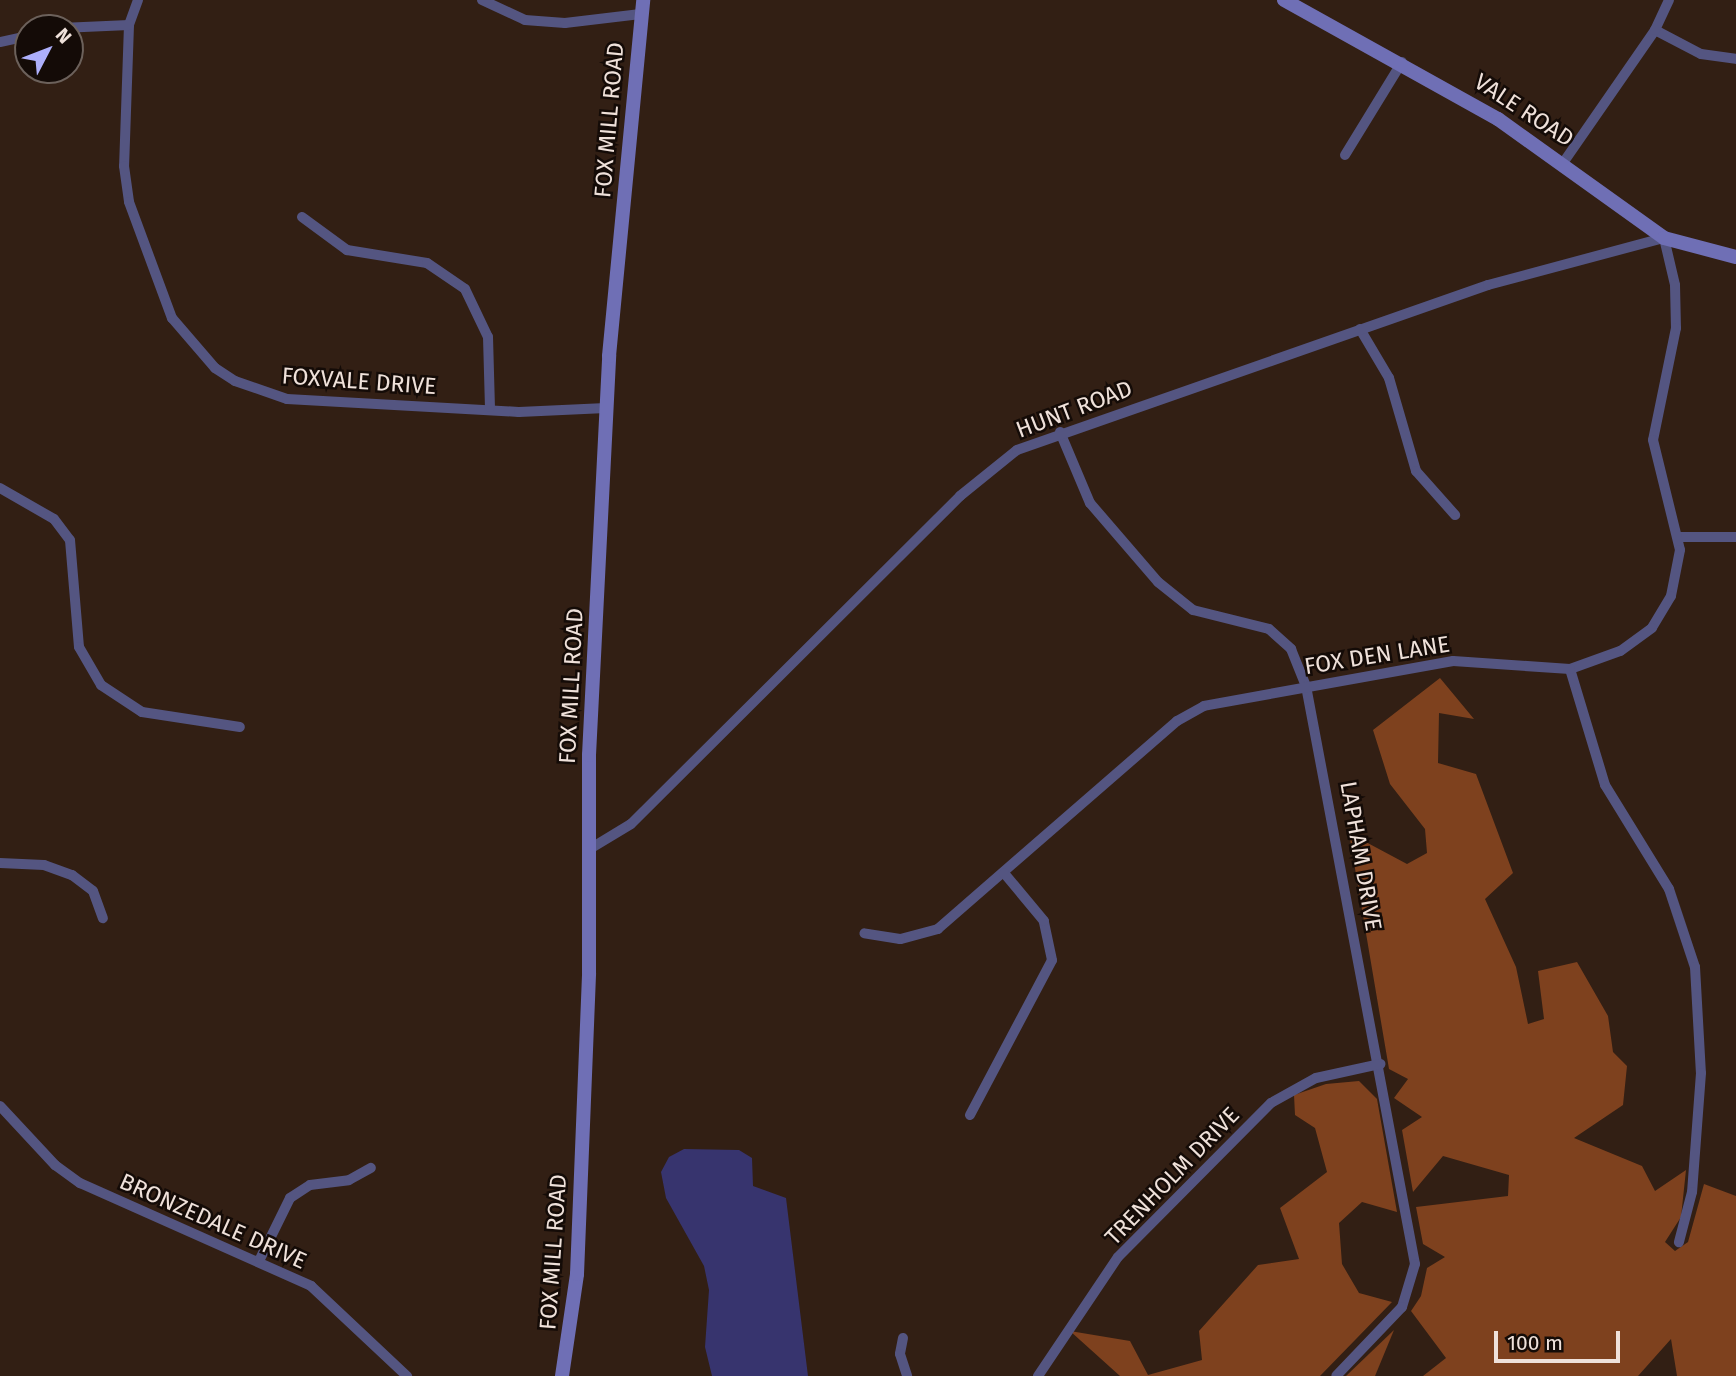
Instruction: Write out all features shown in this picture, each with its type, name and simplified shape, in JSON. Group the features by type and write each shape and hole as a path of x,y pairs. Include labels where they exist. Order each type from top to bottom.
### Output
{"main road":[{"name":"VALE ROAD","path":"1284,0 1402,62 1563,163 1664,238 1736,257"},
{"name":"FOX MILL ROAD","path":"562,1376 577,1289 588,850 606,408 642,7"}],"street":[{"name":"FOXVALE DRIVE","path":"138,0 129,25 124,166 129,202 172,318 197,350 235,381 287,399 491,407 519,412 606,408"},
{"path":"482,0 525,20 565,23 642,7"},
{"path":"1563,163 1654,30 1669,0"},
{"path":"84,27 129,25"},
{"path":"1654,30 1701,54 1736,59"},
{"path":"1345,155 1402,62"},
{"path":"302,217 347,250 427,263 465,289 488,337 491,407"},
{"name":"HUNT ROAD","path":"588,850 631,824 983,474 1017,450 1060,432 1488,285 1664,238"},
{"name":"FOX DEN LANE","path":"864,933 900,939 931,933 1190,712 1306,686 1453,661 1570,669 1620,651 1659,620 1677,576 1679,537 1653,440 1676,328 1675,285 1664,238"},
{"path":"1360,329 1389,378 1408,455 1419,478 1455,515"},
{"name":"LAPHAM DRIVE","path":"1060,432 1090,503 1157,582 1193,610 1269,629 1291,649 1306,686 1380,1064 1414,1277 1402,1307 1336,1376"},
{"path":"0,488 54,519 70,540 77,640 101,685 142,712 240,727"},
{"path":"1679,537 1736,537"},
{"path":"1570,669 1605,785 1668,889 1695,967 1701,1073 1692,1192 1679,1242"},
{"path":"0,863 36,864 72,875 93,891 103,918"},
{"path":"970,1115 1052,960 1044,920 1004,873"},
{"name":"TRENHOLM DRIVE","path":"1038,1376 1118,1257 1271,1103 1316,1078 1380,1064"},
{"name":"BRONZEDALE DRIVE","path":"0,1105 55,1165 80,1183 260,1259 335,1304 407,1376"},
{"path":"260,1259 290,1198 310,1185 349,1180 371,1168"},
{"path":"904,1338 900,1354 907,1376"}],"shaded area":[{"path":"1440,678 1474,719 1439,713 1438,763 1476,774 1513,873 1485,899 1516,967 1528,1024 1544,1019 1538,971 1577,962 1608,1016 1613,1052 1627,1066 1623,1105 1574,1138 1642,1166 1655,1191 1686,1170 1681,1217 1665,1242 1675,1251 1688,1242 1704,1184 1736,1196 1736,1376 1677,1376 1671,1339 1638,1376 1423,1376 1446,1358 1411,1311 1421,1296 1427,1268 1445,1257 1423,1244 1416,1207 1508,1196 1509,1175 1443,1156 1413,1192 1402,1130 1422,1117 1394,1098 1408,1079 1389,1069 1349,833 1407,864 1427,853 1425,829 1390,784 1373,730"},
{"path":"1359,1081 1377,1099 1397,1212 1362,1202 1339,1223 1342,1264 1359,1293 1392,1302 1320,1376 1120,1376 1070,1331 1130,1341 1148,1375 1202,1360 1199,1331 1258,1265 1299,1259 1280,1208 1327,1172 1315,1128 1295,1115 1294,1095 1326,1084"},
{"path":"684,1149 739,1150 752,1158 753,1186 786,1198 808,1376 712,1376 705,1347 709,1290 704,1266 666,1198 661,1172 669,1157"},
{"path":"1394,1330 1375,1376 1346,1376"}]}
